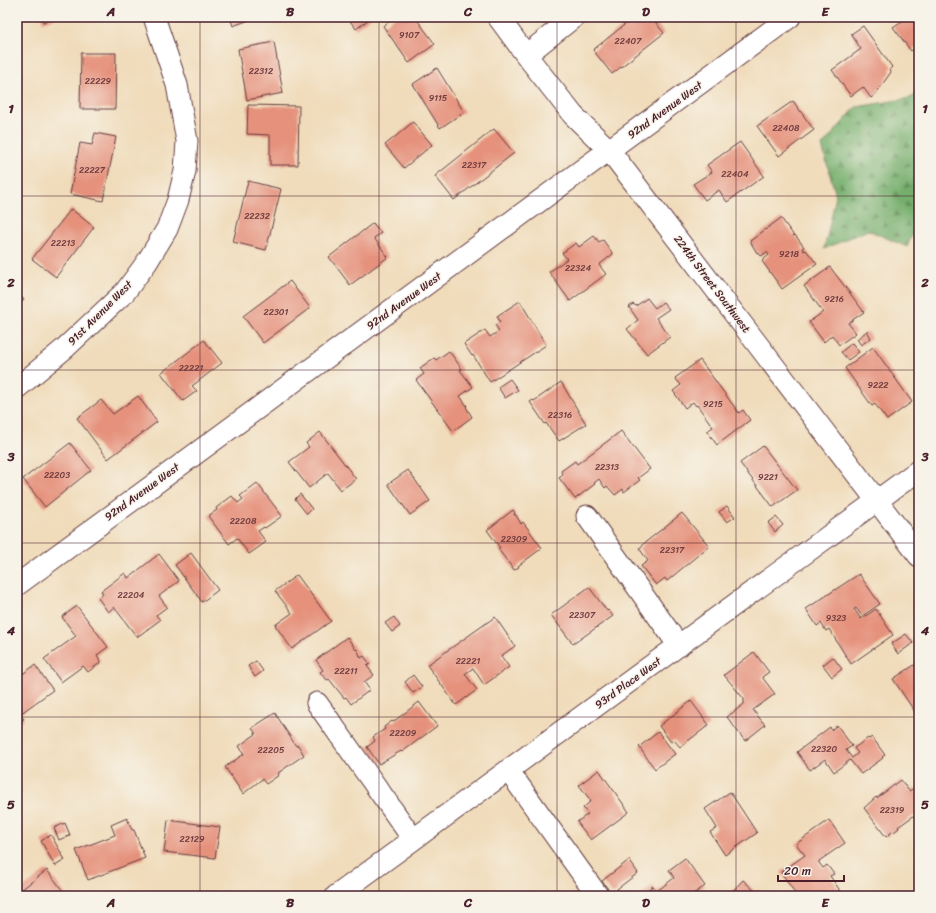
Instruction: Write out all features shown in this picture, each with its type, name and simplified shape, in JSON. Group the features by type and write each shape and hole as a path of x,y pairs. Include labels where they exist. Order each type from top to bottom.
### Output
{"street":[{"name":"91st Avenue West","path":"17,388 64,349 125,292 147,262 167,229 178,200 185,171 187,141 177,85 168,54 154,17"},
{"name":"224th Street Southwest","path":"498,17 573,115 610,151 919,556"},
{"path":"526,55 574,17"},
{"name":"92nd Avenue West","path":"17,585 610,151 790,17"},
{"name":"93rd Place West","path":"336,896 919,470"},
{"path":"587,516 678,646"},
{"path":"317,703 413,840"},
{"path":"508,770 598,896"}],"green space":[{"path":"919,93 919,219 907,247 868,230 824,249 836,196 822,146 856,107 910,98"}],"building":[{"path":"42,17 59,17 43,22"},
{"path":"230,17 257,17 233,26"},
{"path":"347,17 372,17 356,29"},
{"path":"395,17 415,17 435,44 409,63 383,26"},
{"path":"634,17 651,17 664,33 612,74 593,50"},
{"path":"908,17 919,17 919,45 911,51 893,27"},
{"path":"863,26 892,67 890,69 891,72 875,95 871,98 863,87 851,96 832,70 861,49 851,34"},
{"path":"274,42 283,93 247,100 238,49"},
{"path":"81,53 116,53 115,109 80,109"},
{"path":"437,68 464,112 440,128 413,84"},
{"path":"17,69 23,70 20,90 17,90"},
{"path":"793,101 814,130 779,156 757,126"},
{"path":"248,105 299,106 298,165 270,165 270,135 247,134"},
{"path":"413,122 432,145 404,168 385,145"},
{"path":"494,129 514,153 454,200 435,176"},
{"path":"95,133 116,137 103,201 70,194 80,143 92,145"},
{"path":"740,142 764,176 727,202 719,190 705,200 693,184 712,172 707,165"},
{"path":"248,181 281,189 266,250 233,242"},
{"path":"71,209 94,227 56,277 32,259"},
{"path":"781,218 804,247 802,248 804,251 806,250 817,264 782,289 762,261 769,255 767,252 761,256 758,252 757,253 750,241"},
{"path":"373,223 381,233 374,238 388,257 350,285 329,257"},
{"path":"594,236 599,242 603,240 613,254 599,265 606,274 570,301 549,272 567,259 562,253 576,243 579,247"},
{"path":"830,267 864,312 848,323 856,333 839,345 832,335 824,342 809,322 823,312 804,286"},
{"path":"290,281 310,308 263,343 243,316"},
{"path":"17,291 24,300 17,306"},
{"path":"647,298 655,308 663,302 669,309 656,318 670,337 647,354 627,329 638,320 629,307 633,304 636,306"},
{"path":"520,301 546,345 490,382 473,355 472,356 464,344 485,330 490,337 499,331 495,325 500,322 497,316"},
{"path":"867,331 871,338 861,345 857,339"},
{"path":"204,340 222,363 192,386 197,391 183,401 161,373"},
{"path":"852,343 859,352 848,360 841,352"},
{"path":"873,347 912,402 887,420 875,404 872,406 845,368"},
{"path":"449,351 462,369 460,370 473,387 460,396 472,417 453,431 416,380 424,374 420,368 434,358 436,360"},
{"path":"700,360 739,413 743,410 750,420 717,445 707,431 713,427 697,405 696,406 693,402 685,408 673,391 681,385 675,378"},
{"path":"510,379 518,390 505,398 498,387"},
{"path":"561,382 586,424 559,441 530,402 533,400 534,401"},
{"path":"138,396 157,422 108,459 77,418 101,400 113,414"},
{"path":"621,431 650,469 638,478 640,480 624,492 623,489 615,495 607,486 605,488 599,479 594,483 595,484 575,499 559,478 563,475 561,471 575,461 577,464"},
{"path":"320,432 356,479 341,490 328,473 309,488 289,462 309,447 306,443"},
{"path":"70,443 91,470 45,507 23,479"},
{"path":"763,446 797,490 773,507 740,463"},
{"path":"408,470 430,501 410,515 388,484"},
{"path":"257,483 282,516 258,531 266,542 249,554 237,538 229,544 208,516 232,496 238,503 243,499 240,496"},
{"path":"300,494 312,509 307,514 295,499"},
{"path":"727,506 735,517 727,522 719,512"},
{"path":"513,510 515,513 514,515 516,515 521,524 523,522 542,548 514,570 498,549 500,548 487,530"},
{"path":"682,513 709,546 667,581 665,578 656,585 641,566 648,561 639,548"},
{"path":"776,517 783,525 775,532 768,523"},
{"path":"191,553 218,590 202,602 175,565"},
{"path":"159,554 179,581 159,596 167,607 156,615 160,620 137,637 114,607 108,612 98,598 103,594 101,591 125,573 128,578"},
{"path":"859,574 880,604 862,616 856,608 854,609 861,619 876,609 893,635 851,664 829,629 826,631 821,623 817,626 806,609"},
{"path":"297,575 331,621 292,649 275,625 292,613 275,591"},
{"path":"589,587 607,611 608,610 613,616 573,644 551,615"},
{"path":"77,606 108,647 97,655 101,662 88,672 83,666 61,682 44,659 76,636 62,617"},
{"path":"394,617 400,626 392,632 385,623"},
{"path":"495,617 515,646 501,656 509,667 484,685 473,668 465,674 477,690 456,705 427,665"},
{"path":"906,634 913,643 898,654 891,644"},
{"path":"347,637 356,650 357,649 361,658 364,656 370,664 367,666 374,675 364,682 370,690 351,704 346,697 344,698 329,679 327,680 320,672 323,670 316,660"},
{"path":"754,652 769,672 762,677 775,694 753,710 765,725 745,741 727,717 744,704 744,699 724,675"},
{"path":"833,657 842,669 832,677 823,665"},
{"path":"256,661 263,671 255,677 248,666"},
{"path":"919,662 919,718 893,679"},
{"path":"35,665 53,690 20,714 24,719 17,724 17,678"},
{"path":"413,675 422,687 413,693 405,682"},
{"path":"691,701 709,725 680,747 674,740 671,742 659,726"},
{"path":"419,702 437,726 402,752 401,751 379,764 367,747 375,741 373,737 385,729 384,727"},
{"path":"275,713 296,746 298,745 304,755 278,773 279,775 266,784 262,779 243,794 225,767 244,754 239,746 256,734 252,728"},
{"path":"837,725 852,746 846,750 852,758 858,753 854,748 868,738 869,739 872,737 885,755 882,757 883,758 861,774 850,760 834,772 825,759 810,770 797,752 830,727 831,730"},
{"path":"658,732 675,754 655,769 639,747"},
{"path":"599,770 629,812 591,840 577,822 588,814 583,808 591,801 579,785"},
{"path":"901,780 909,791 914,788 919,794 919,812 886,837 864,808 876,797 877,798"},
{"path":"730,792 757,833 725,855 710,832 717,828 705,809"},
{"path":"127,818 132,830 134,830 145,858 88,880 76,850 115,835 111,825"},
{"path":"168,820 220,827 215,858 164,852"},
{"path":"829,820 845,843 819,861 819,863 823,868 827,865 834,874 830,876 839,891 832,896 797,896 781,872 805,855 796,844"},
{"path":"65,823 70,835 59,840 54,828"},
{"path":"51,835 65,860 55,866 41,841"},
{"path":"685,858 705,886 690,896 639,896 653,886 657,891 674,878 669,870"},
{"path":"629,860 638,873 617,889 618,891 613,894 612,892 611,893 602,881"},
{"path":"47,870 66,895 17,896 17,893"},
{"path":"743,880 756,892 758,890 764,896 728,896"}]}
